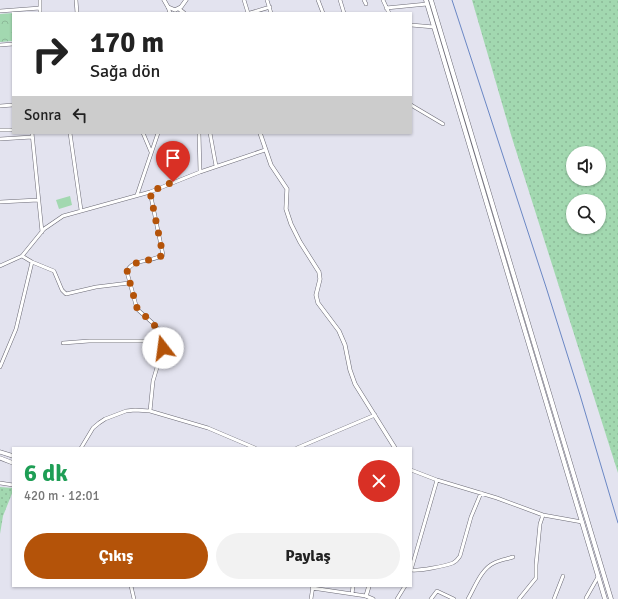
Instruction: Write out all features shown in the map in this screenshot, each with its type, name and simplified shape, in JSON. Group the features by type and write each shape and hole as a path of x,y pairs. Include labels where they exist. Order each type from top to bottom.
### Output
{"main road":[{"path":"431,0 611,599"},
{"path":"426,2 606,599"}],"street":[{"path":"40,0 40,12"},
{"path":"76,0 77,12"},
{"path":"159,0 164,2 170,12"},
{"path":"244,0 249,12"},
{"path":"268,0 271,12"},
{"path":"318,0 323,12"},
{"path":"340,0 344,12"},
{"path":"364,0 366,4"},
{"path":"383,0 388,12"},
{"path":"168,7 178,10 186,1"},
{"path":"386,8 426,2"},
{"path":"252,12 270,7"},
{"path":"0,11 40,8"},
{"path":"412,25 434,26"},
{"path":"0,46 12,44"},
{"path":"0,106 12,106"},
{"path":"412,106 443,124"},
{"path":"0,130 12,130"},
{"path":"70,134 81,210"},
{"path":"143,134 152,152"},
{"path":"137,195 158,134"},
{"path":"199,134 200,172"},
{"path":"210,134 216,166"},
{"path":"260,134 270,165 287,189 287,212 293,230 319,272 320,279 316,295 318,303 342,335 352,378 394,447"},
{"path":"0,139 32,135 42,232"},
{"path":"0,266 22,256 42,232 59,218 81,210 150,192 216,166 265,150"},
{"path":"150,192 163,255 154,260 130,266 127,272 137,308 158,329 164,341 153,381 150,411"},
{"path":"0,202 38,200"},
{"path":"22,256 54,271 62,290 66,294 96,287 129,283"},
{"path":"0,367 1,360 16,329 32,262"},
{"path":"63,342 164,341"},
{"path":"82,447 93,428 105,418 130,410 150,411 208,428 253,447"},
{"path":"299,447 375,415"},
{"path":"0,452 12,456"},
{"path":"0,458 12,462"},
{"path":"412,470 543,515 582,522"},
{"path":"412,568 437,480"},
{"path":"0,483 12,485"},
{"path":"412,571 450,564 458,560 471,517 481,493"},
{"path":"519,599 536,578 539,531 543,515"},
{"path":"468,599 489,566 496,562 513,558"},
{"path":"554,599 563,576"},
{"path":"586,598 599,577"},
{"path":"131,587 134,599"},
{"path":"311,599 313,587 366,596 373,599"},
{"path":"352,594 353,587"},
{"path":"366,596 369,587"},
{"path":"397,599 404,587"},
{"path":"431,599 437,591 454,599"}],"green space":[{"path":"472,0 618,0 618,473 512,138"},
{"path":"12,13 12,41 0,42 0,14"},
{"path":"70,196 72,205 59,209 56,200"},
{"path":"0,487 12,488 12,494 3,516 0,534"}],"waterway":[{"path":"452,0 546,287 618,523"}],"route":[{"path":"163,348 164,341 162,335 151,320 140,313 136,306 127,272 128,268 132,265 154,260 163,255 150,192 173,182"}]}
